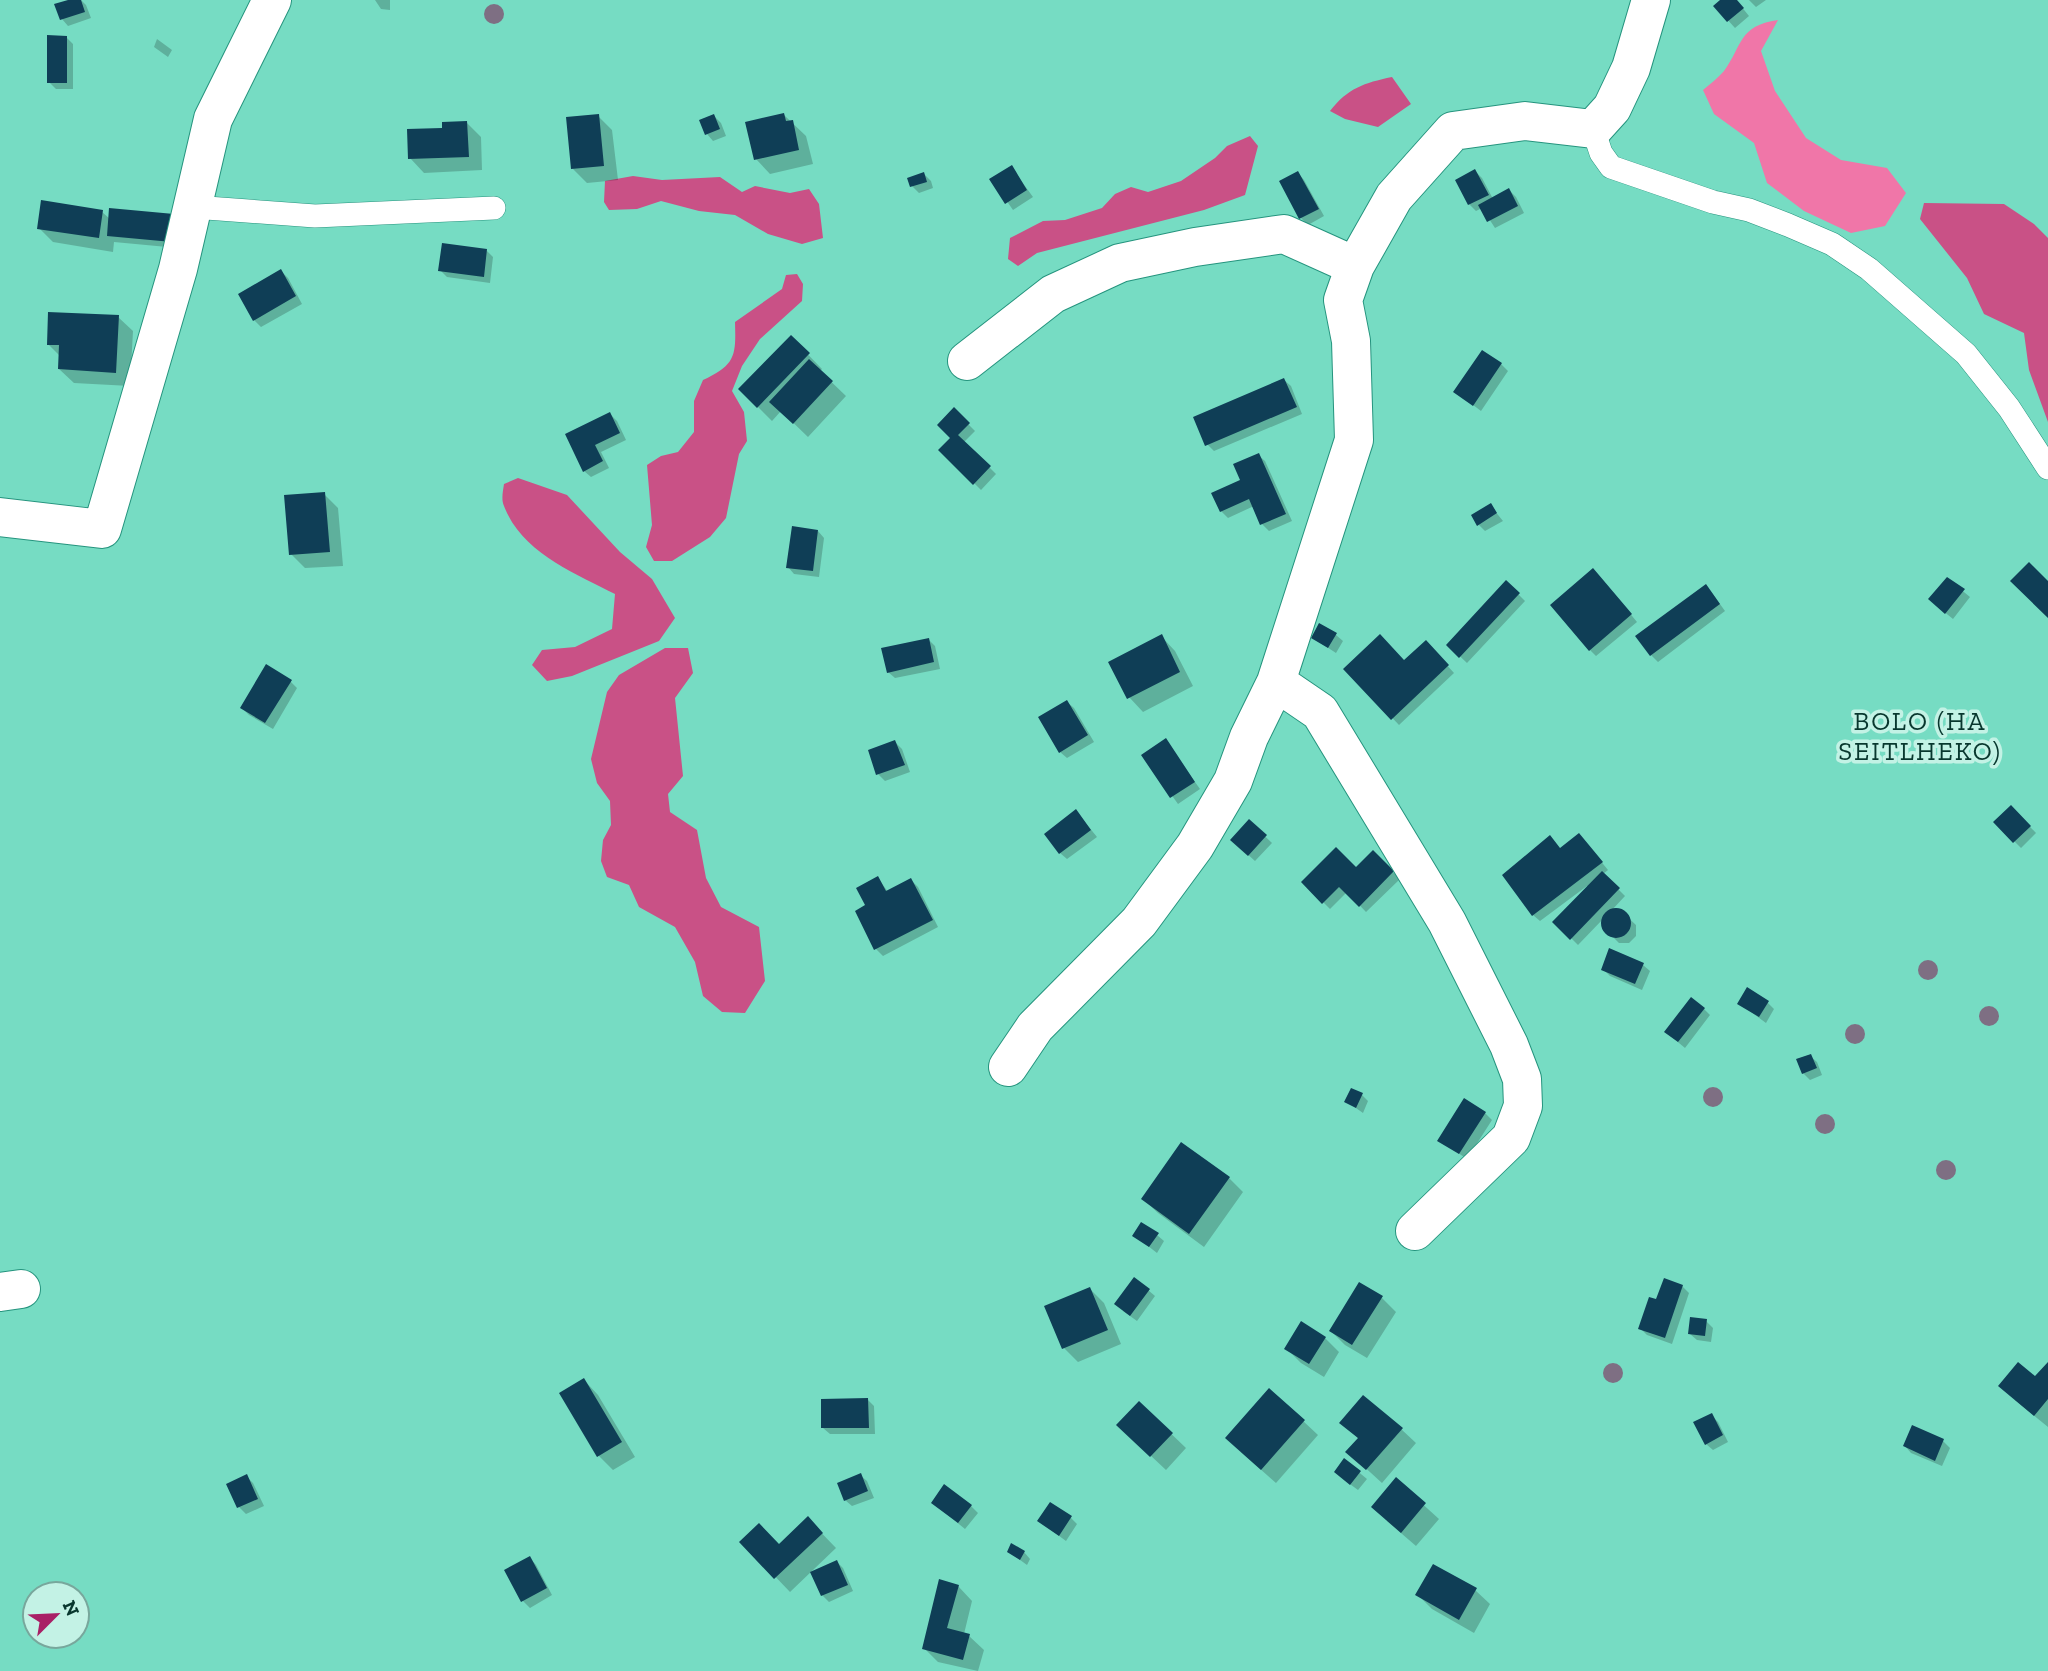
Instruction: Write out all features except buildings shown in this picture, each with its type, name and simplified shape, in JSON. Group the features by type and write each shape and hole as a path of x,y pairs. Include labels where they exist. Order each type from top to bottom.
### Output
{"street":[{"path":"0,517 102,529 178,269 213,120 272,0"},
{"path":"1008,1067 1035,1027 1139,922 1195,846 1233,781 1249,737 1276,681 1354,440 1351,341 1343,300 1355,266 1394,197 1453,131 1525,121 1593,129 1612,108 1630,68 1651,0"},
{"path":"967,361 1053,294 1119,263 1195,247 1284,234 1355,266"},
{"path":"1276,681 1320,712 1447,922 1522,1079 1523,1105 1511,1138 1415,1231"}],"lane":[{"path":"1593,129 1601,153 1611,167 1713,202 1749,210 1788,225 1832,244 1869,269 1966,354 2009,408 2048,468"},
{"path":"194,207 315,216 494,208"}],"shaded area":[{"path":"1778,20 1761,51 1775,91 1806,138 1841,160 1887,168 1906,193 1885,226 1851,233 1804,211 1767,183 1754,143 1714,114 1703,90 1724,71 1748,32"},
{"path":"1392,77 1411,104 1378,127 1345,119 1330,111 1343,97 1357,88"},
{"path":"1250,136 1258,146 1245,195 1204,210 1037,253 1018,266 1008,259 1010,238 1043,221 1065,220 1102,208 1115,194 1131,187 1148,192 1181,181 1215,158 1227,146"},
{"path":"633,176 662,180 720,177 742,192 755,186 790,193 809,189 819,204 823,238 802,244 768,234 735,215 699,211 661,201 637,209 609,210 604,202 605,181"},
{"path":"1924,203 2004,204 2034,224 2048,238 2048,422 2029,370 2024,333 1984,314 1967,278 1920,219"},
{"path":"797,274 803,284 802,301 760,339 742,366 732,391 744,412 747,441 739,454 726,518 710,537 672,561 654,561 646,547 652,525 647,465 661,456 678,452 694,432 694,401 703,380 722,369 732,358 735,322 782,289 786,275"},
{"path":"518,478 567,495 620,552 652,579 675,618 659,641 572,676 547,681 532,665 542,650 575,647 612,629 615,594 551,560 523,537 512,522 503,501 504,484"},
{"path":"665,648 688,648 693,673 675,698 683,776 668,794 670,812 697,830 706,878 721,907 759,927 765,981 745,1013 722,1012 703,996 695,962 675,927 639,907 629,885 607,877 601,861 603,840 611,825 610,801 597,783 591,759 607,692 619,675"}],"district":[{"name":"BOLO (HA SEITLHEKO)","path":"1920,736"}]}
